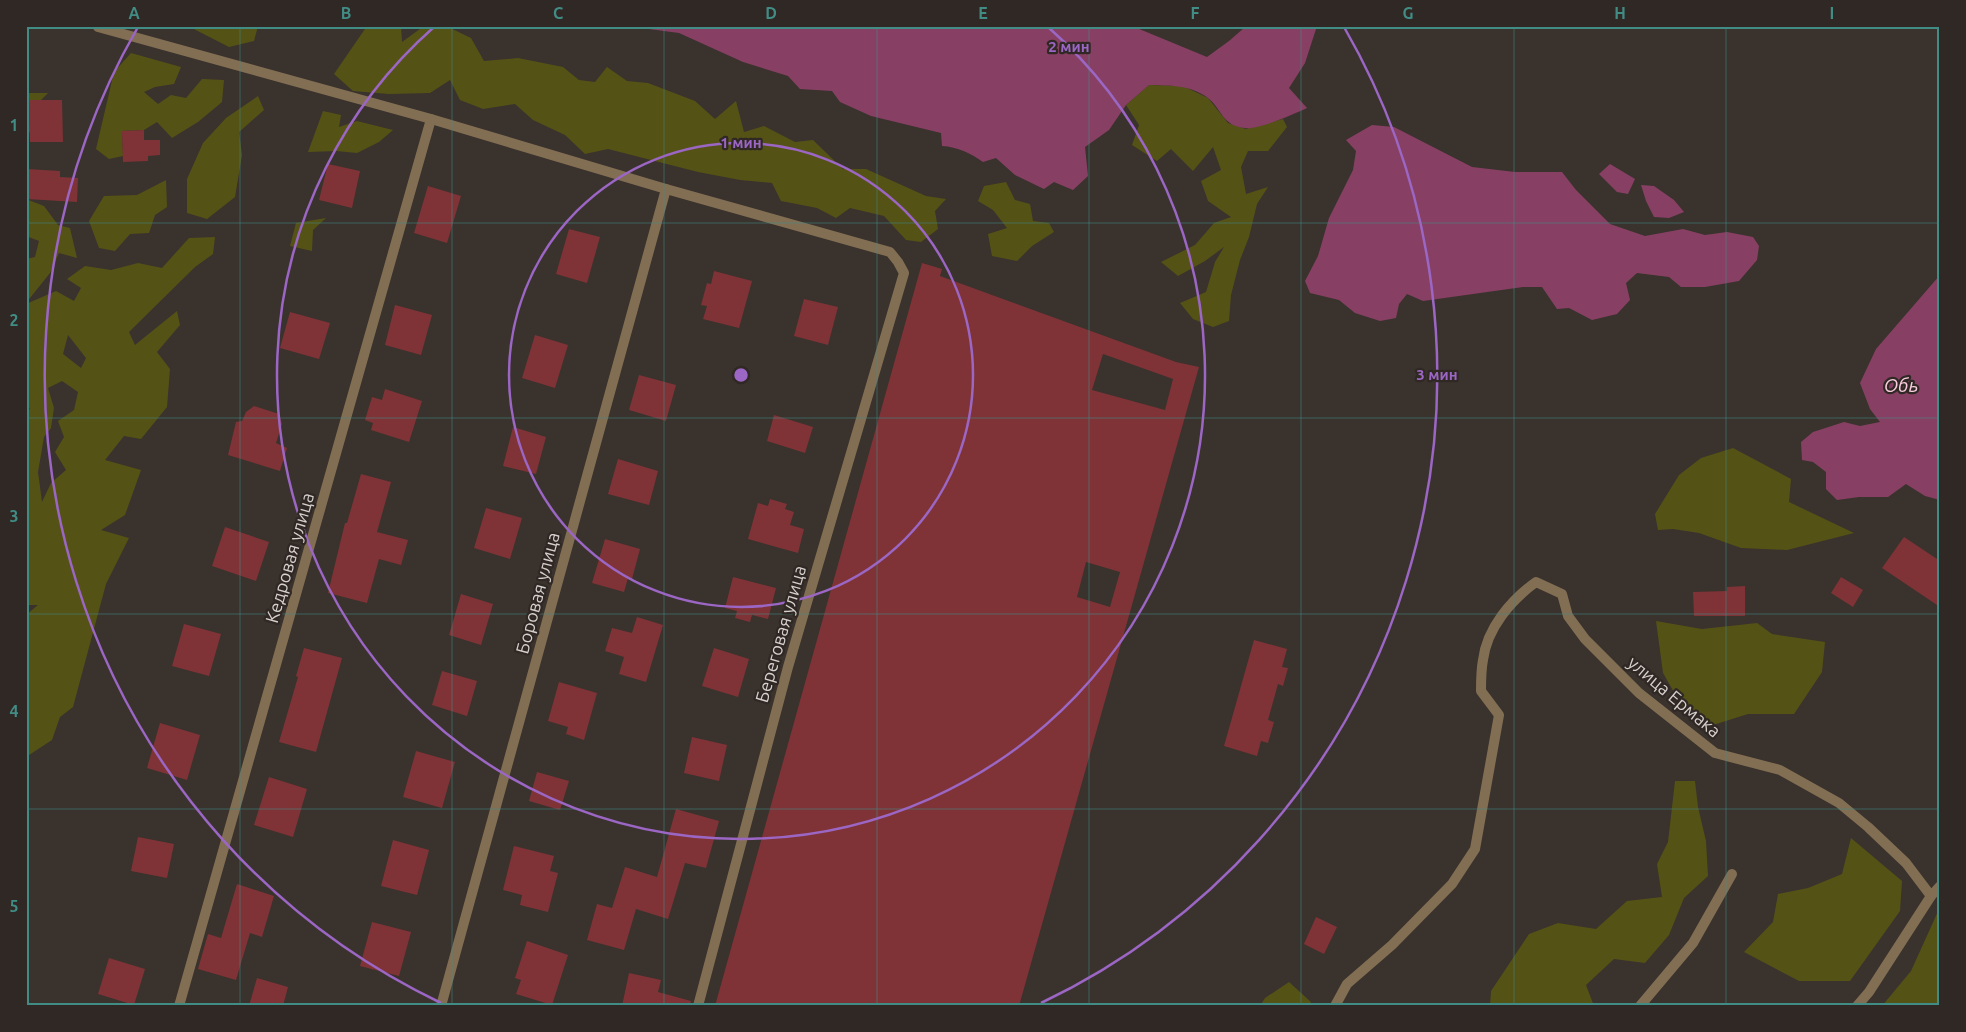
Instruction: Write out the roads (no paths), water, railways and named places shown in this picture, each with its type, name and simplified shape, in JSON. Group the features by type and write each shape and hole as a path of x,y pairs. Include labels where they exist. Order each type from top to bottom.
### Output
{"street":[{"path":"98,27 431,118 666,189"},
{"name":"Кедровая улица","path":"179,1006 431,118"},
{"name":"Береговая улица","path":"666,189 890,252 904,273 788,667 698,1006"},
{"name":"Боровая улица","path":"441,1006 666,189"},
{"name":"улица Ермака","path":"1334,1006 1347,984 1392,945 1452,884 1475,849 1499,715 1481,691 1483,658 1492,630 1520,593 1536,582 1562,594 1568,616 1585,639 1639,694 1715,753 1780,770 1838,803 1868,827 1906,862 1931,896"},
{"path":"1640,1006 1693,944 1732,874"},
{"path":"1858,1006 1931,896 1940,886"}],"water":[{"path":"626,26 1132,26 1207,57 1244,28 1317,26 1305,63 1289,88 1307,108 1258,127 1237,127 1227,121 1213,102 1201,93 1187,88 1149,85 1126,105 1109,130 1085,147 1088,176 1073,190 1054,182 1044,189 1015,175 996,158 983,162 964,151 942,146 941,133 871,116 840,102 832,91 800,89 788,76 743,62 679,33"},
{"path":"1372,125 1394,127 1472,167 1515,172 1562,172 1576,190 1610,224 1645,236 1683,229 1705,235 1727,232 1753,237 1759,246 1757,260 1739,281 1705,287 1681,287 1669,277 1637,273 1626,283 1630,300 1617,314 1592,320 1569,308 1557,309 1542,287 1523,287 1423,301 1407,294 1399,304 1396,318 1380,321 1355,313 1339,300 1310,293 1305,281 1318,256 1329,218 1353,170 1356,151 1346,140"},
{"path":"1610,164 1635,179 1628,194 1617,192 1599,174"},
{"path":"1641,185 1654,186 1674,200 1684,212 1669,218 1654,217"},
{"name":"Обь","path":"1940,275 1940,500 1925,496 1906,484 1888,497 1859,497 1837,500 1826,489 1826,472 1813,462 1802,460 1801,442 1813,432 1844,422 1860,426 1880,422 1870,409 1860,383 1876,349"}]}
